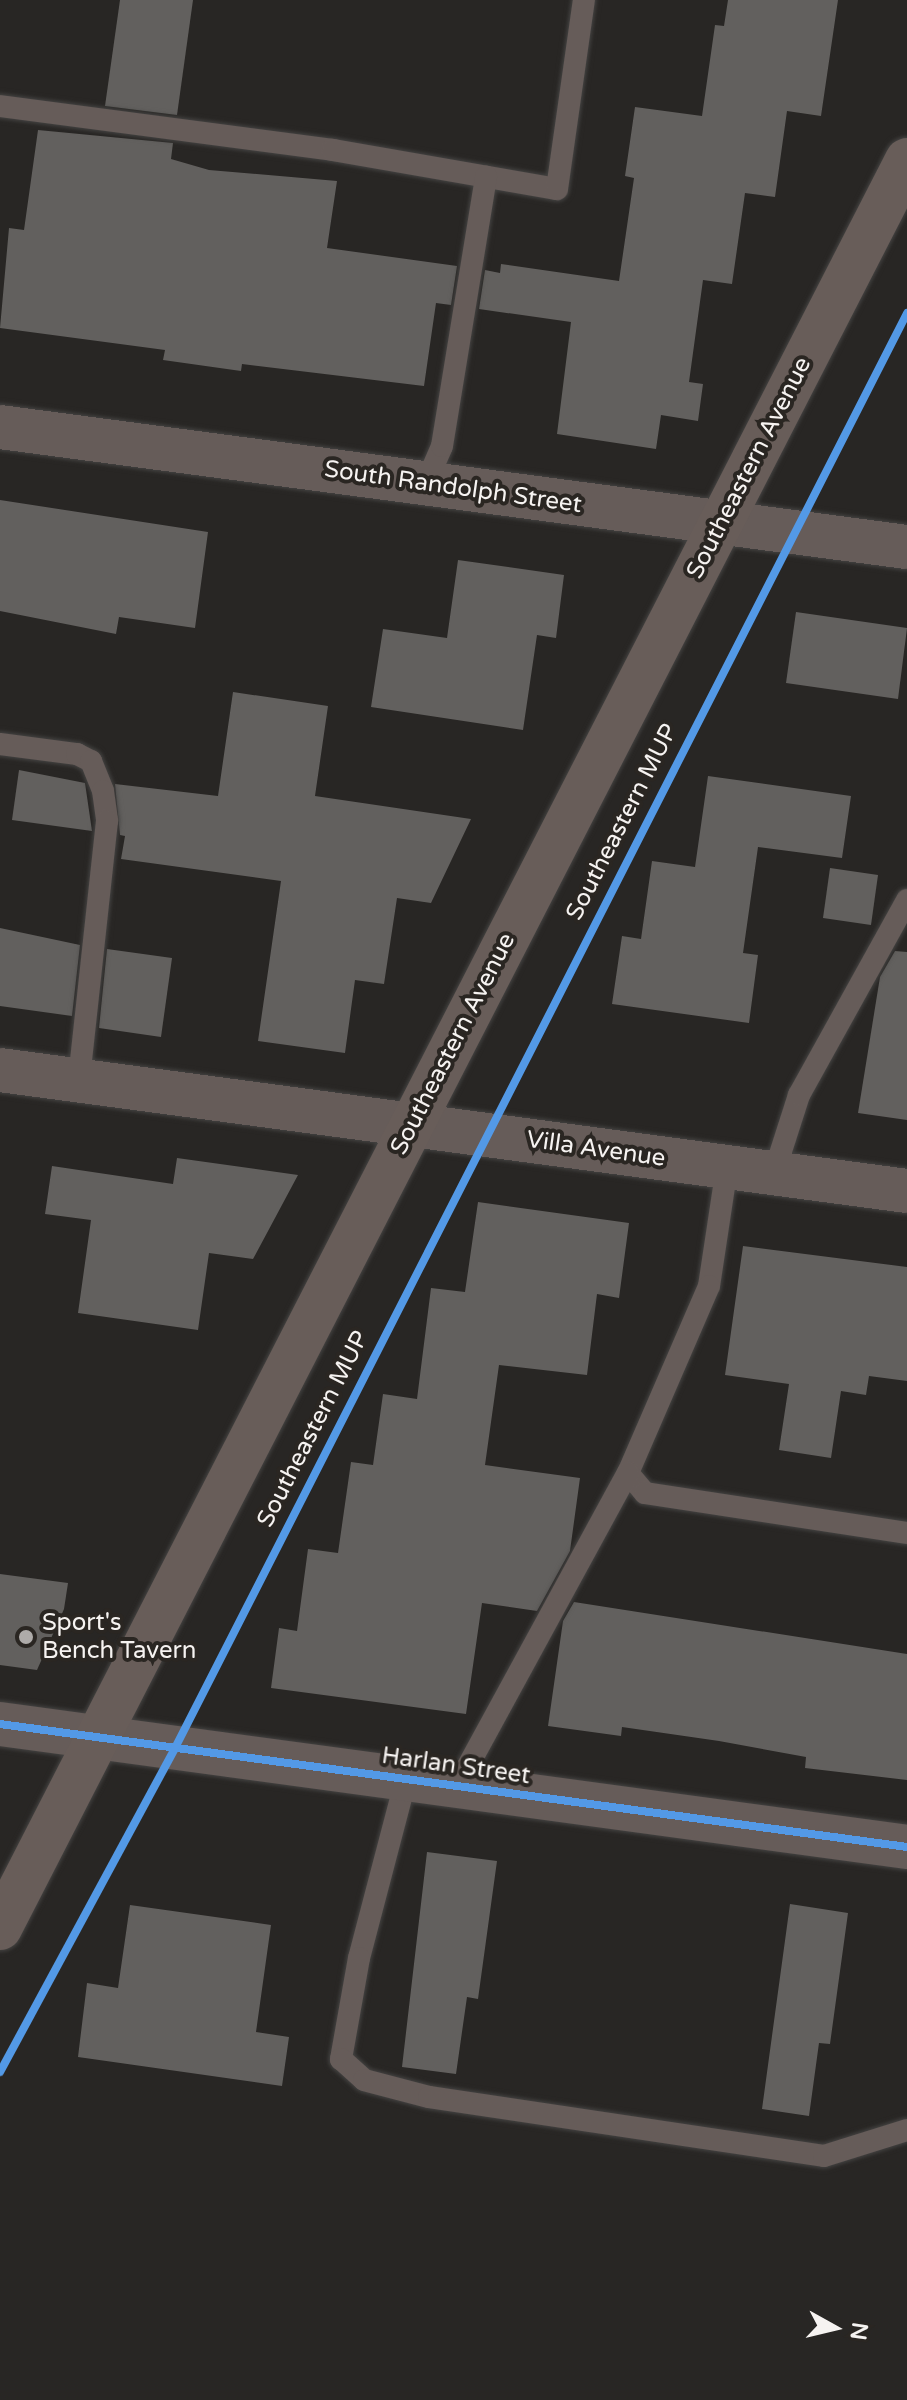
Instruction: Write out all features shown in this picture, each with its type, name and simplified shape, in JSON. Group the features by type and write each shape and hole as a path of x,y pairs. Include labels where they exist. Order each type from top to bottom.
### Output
{"main road":[{"name":"Southeastern Avenue","path":"0,1928 101,1738 411,1124 907,160"}],"street":[{"name":"South Randolph Street","path":"0,427 907,547"},
{"name":"Villa Avenue","path":"0,1070 907,1191"},
{"name":"Harlan Street","path":"0,1724 907,1847"}],"lane":[{"path":"0,106 557,189 584,0"},
{"path":"426,483 442,446 486,177"},
{"path":"0,744 77,754 91,761 103,791 107,821 79,1080"},
{"path":"774,1173 799,1095 907,900"},
{"path":"457,1786 628,1473 709,1286 727,1167"},
{"path":"628,1473 645,1493 907,1533"},
{"path":"406,1779 359,1958 341,2059 364,2080 429,2097 824,2156 907,2130"}],"building":[{"path":"120,0 193,0 177,115 105,106"},
{"path":"728,0 838,0 821,116 787,111 775,197 745,193 732,284 703,280 689,382 703,384 698,421 661,415 656,449 557,434 571,322 479,309 485,270 500,273 501,264 619,281 634,178 625,176 635,107 702,116 715,25 724,26"},
{"path":"38,130 173,143 171,159 209,170 337,181 327,248 457,266 451,305 436,303 424,386 242,364 241,371 163,360 165,350 0,328 9,228 24,230"},
{"path":"0,500 208,532 195,628 119,617 116,634 0,611"},
{"path":"458,560 564,575 556,638 537,635 523,730 371,707 383,629 447,638"},
{"path":"796,612 907,628 898,699 786,683"},
{"path":"233,692 328,706 315,796 471,819 431,903 397,898 384,984 355,980 345,1053 258,1041 281,881 121,859 125,836 120,835 115,784 218,796"},
{"path":"19,770 85,783 92,831 12,820"},
{"path":"708,776 851,796 842,858 758,847 743,953 758,955 749,1023 612,1004 622,936 641,939 652,861 695,867"},
{"path":"830,868 878,875 871,925 823,918"},
{"path":"0,928 80,945 72,1016 0,1006"},
{"path":"107,949 172,958 161,1037 99,1028"},
{"path":"895,951 907,952 907,1120 858,1113 880,977"},
{"path":"177,1158 298,1175 253,1259 209,1253 198,1330 78,1313 91,1220 45,1214 52,1166 173,1184"},
{"path":"478,1202 629,1223 619,1298 597,1294 587,1375 499,1365 485,1465 580,1478 570,1551 537,1611 482,1603 466,1714 271,1688 279,1628 297,1631 308,1549 338,1553 351,1462 373,1465 383,1394 417,1399 431,1288 465,1292"},
{"path":"743,1246 907,1267 907,1381 869,1376 866,1395 841,1391 831,1458 779,1450 789,1384 725,1375"},
{"name":"Sport's Bench Tavern","path":"0,1574 68,1583 64,1609 37,1670 0,1665"},
{"path":"574,1602 907,1654 907,1780 805,1768 806,1757 719,1741 622,1727 621,1736 548,1726 563,1621"},
{"path":"427,1852 497,1861 478,1999 467,1997 456,2074 402,2067"},
{"path":"790,1904 848,1913 830,2044 819,2043 809,2116 762,2109"},
{"path":"130,1905 271,1925 256,2032 289,2037 282,2086 78,2057 87,1983 118,1988"}],"cycle path":[{"name":"Southeastern MUP","path":"0,2072 175,1748 907,313"},
{"path":"0,1724 907,1847"}],"place":[{"name":"Sport's Bench Tavern","path":"26,1637"}]}
